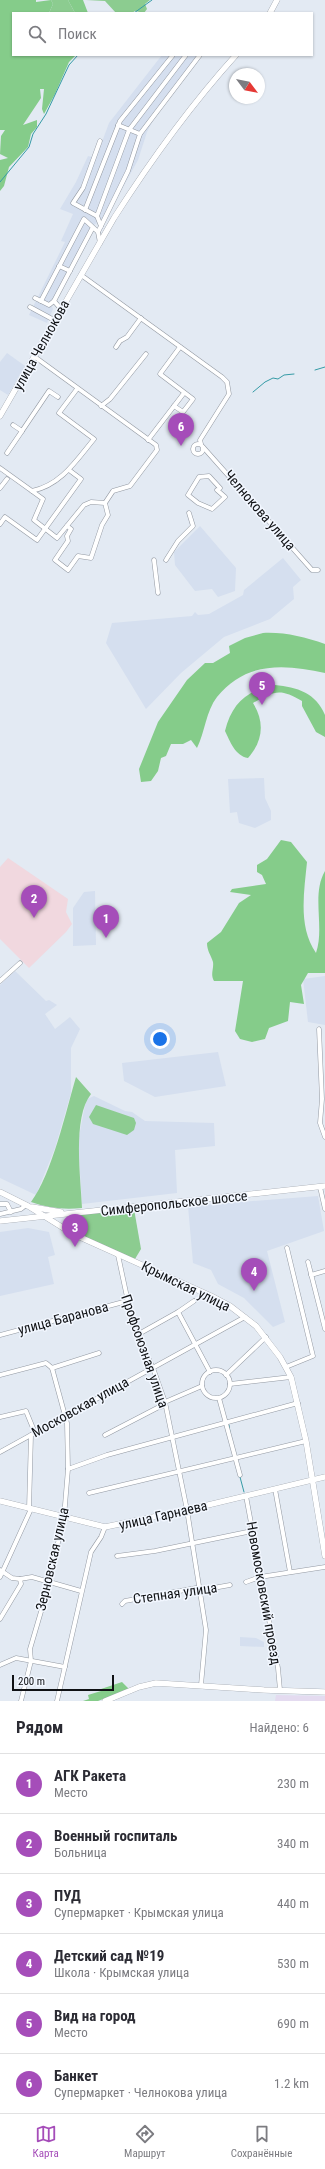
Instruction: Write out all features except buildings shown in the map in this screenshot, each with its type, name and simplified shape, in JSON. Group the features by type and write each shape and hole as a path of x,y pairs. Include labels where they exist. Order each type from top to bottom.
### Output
{"main road":[{"path":"271,12 277,0"},
{"name":"улица Челнокова","path":"0,416 114,218 167,138 235,56"},
{"name":"Симферопольское шоссе","path":"0,1221 323,1187"},
{"path":"0,1192 27,1205 69,1214"},
{"path":"27,1205 34,1213 29,1219"},
{"name":"Крымская улица","path":"27,1205 68,1232 211,1296 245,1317 266,1337 286,1367 291,1378 298,1403 306,1441 325,1556"},
{"path":"68,1232 62,1221 69,1214"},
{"path":"29,1219 46,1222 68,1232"},
{"name":"улица Гарнаева","path":"1,1503 105,1527 187,1510 325,1477"},
{"path":"105,1701 139,1687 156,1683 201,1684 325,1692"}],"street":[{"path":"85,210 118,125 172,56"},
{"path":"97,216 129,130 185,56"},
{"path":"100,243 98,232 128,171 140,134 199,56"},
{"path":"118,125 140,134"},
{"path":"100,141 83,188 72,203 97,216 101,226"},
{"path":"41,301 84,219 92,229 98,232"},
{"path":"35,298 49,305 54,301 92,229"},
{"path":"59,266 70,272"},
{"path":"81,275 180,347 160,374 193,399 183,412 174,406"},
{"path":"54,301 61,309"},
{"path":"30,308 54,320"},
{"path":"116,347 120,341 127,337 141,318"},
{"name":"Челнокова улица","path":"180,347 222,377 229,388 229,394 200,440 202,446 312,570 318,570"},
{"path":"101,406 110,399 146,354"},
{"path":"35,357 156,445 157,450 130,486 113,491 106,503 108,515 102,525 91,558 78,556 68,570 54,560 68,541 67,536 71,529 67,526"},
{"path":"32,491 55,483 69,470 94,439 59,413 77,389"},
{"path":"7,453 49,391 58,397"},
{"path":"148,440 184,393"},
{"path":"13,425 22,431"},
{"path":"0,468 42,499 33,518 57,538 84,505 91,502 106,503"},
{"path":"0,524 5,517 36,540 81,479 69,470"},
{"path":"209,476 219,489 225,497 212,509 198,503 188,495 199,477 209,476"},
{"path":"0,488 7,479"},
{"path":"166,560 178,541 193,526 189,513"},
{"path":"154,560 158,593"},
{"path":"0,982 20,963"},
{"path":"319,1029 323,1103 320,1123 325,1137"},
{"path":"323,1187 325,1209"},
{"path":"0,1204 7,1204 11,1212"},
{"path":"0,1214 23,1208 27,1205"},
{"path":"286,1367 313,1356 287,1248"},
{"name":"Профсоюзная улица","path":"118,1255 127,1301 137,1334 153,1368 165,1404 187,1510 198,1590 206,1630 201,1684"},
{"path":"308,1262 325,1329"},
{"path":"311,1275 325,1271"},
{"name":"улица Баранова","path":"0,1335 127,1301"},
{"path":"137,1334 178,1312 194,1301"},
{"path":"178,1312 210,1372"},
{"name":"Московская улица","path":"0,1452 65,1417 111,1389 153,1368 245,1317"},
{"path":"226,1375 266,1337"},
{"path":"0,1375 46,1363 52,1368 99,1353"},
{"name":"Зерновская улица","path":"21,1701 31,1661 30,1649 64,1517 68,1469 67,1424 52,1368"},
{"path":"216,1370 226,1375 230,1384 227,1393 219,1398 208,1396 202,1386 202,1380 210,1372 216,1370"},
{"path":"230,1384 291,1378"},
{"path":"105,1435 202,1386"},
{"path":"219,1398 237,1459 240,1475"},
{"path":"68,1469 107,1455 227,1424 298,1403"},
{"path":"0,1417 26,1410 35,1433"},
{"path":"0,1577 1,1571 30,1509 31,1435"},
{"path":"89,1493 237,1459 306,1441"},
{"path":"275,1489 290,1572"},
{"name":"Новомосковский проезд","path":"246,1496 278,1668 280,1690"},
{"path":"57,1701 91,1552 101,1538 105,1527"},
{"path":"117,1556 155,1551 192,1542 252,1531"},
{"path":"246,1582 260,1577 325,1567"},
{"path":"1,1571 12,1578 20,1579 32,1577 82,1591"},
{"path":"0,1620 21,1584 20,1579"},
{"name":"Степная улица","path":"122,1604 125,1601 164,1593 230,1585"},
{"path":"0,1665 16,1658 65,1668"}],"shaded area":[{"path":"161,56 200,56 161,105 147,132 138,160 107,216 91,227 51,305 53,309 47,323 29,315 65,242 61,241 73,214 60,209 76,182 88,156 96,158 109,123"},
{"path":"7,353 25,366 8,395 0,390 0,362"},
{"path":"200,526 236,568 235,591 218,597 212,589 195,591 175,565 174,552"},
{"path":"283,558 301,580 293,587 294,599 270,619 224,637 181,673 146,709 106,643 112,623 192,616 195,612 198,615 209,614 243,595 244,590"},
{"path":"264,778 265,798 271,811 271,820 255,828 239,823 237,812 230,813 228,779"},
{"path":"8,858 68,899 66,912 72,924 66,932 29,968 0,939 0,867"},
{"path":"95,891 96,945 73,946 73,908 84,892"},
{"path":"15,971 46,1001 49,1000 57,1005 45,1014 55,1029 70,1017 80,1029 71,1048 71,1093 55,1148 36,1195 0,1178 0,985"},
{"path":"325,976 325,1025 308,1022 303,979"},
{"path":"218,1052 226,1086 155,1097 124,1081 122,1063"},
{"path":"94,1096 125,1111 132,1112 145,1121 214,1123 215,1146 175,1150 177,1193 82,1204 78,1142 87,1099"},
{"path":"318,1196 324,1231 267,1251 285,1322 273,1327 244,1298 218,1284 211,1270 193,1263 188,1206"},
{"path":"28,1228 49,1232 55,1255 48,1257 54,1284 0,1296 0,1232"},
{"path":"240,1637 256,1638 264,1642 264,1647 240,1646"},
{"path":"276,1695 325,1696 325,1701 275,1701"}],"green space":[{"path":"0,0 36,0 36,2 51,0 53,4 49,12 12,12 12,56 75,56 69,62 55,94 44,114 42,109 44,89 40,89 41,98 23,125 37,120 37,127 31,134 28,147 9,167 4,186 0,191 0,160 8,158 0,154 1,136 5,130 0,130"},
{"path":"51,0 68,0 74,12 49,12 53,4"},
{"path":"68,0 83,0 88,12 74,12"},
{"path":"86,0 150,0 145,4 147,9 145,12 115,12 105,1"},
{"path":"263,633 279,633 310,639 325,644 325,673 281,667 253,671 240,677 228,685 213,703 197,748 191,740 183,744 171,744 166,756 161,758 158,771 151,781 141,782 139,769 158,722 187,680 205,663 213,663 230,653 229,646 245,638"},
{"path":"275,685 291,687 305,692 316,701 325,715 325,737 316,732 302,706 302,701 288,694 272,694 253,703 257,710 261,724 261,731 257,745 253,752 248,758 243,757 236,751 225,731 228,721 242,699 256,690"},
{"path":"281,840 291,842 307,862 304,921 310,943 316,953 319,933 319,890 325,871 325,973 308,973 301,985 304,1004 290,1002 288,1021 269,1028 265,1039 252,1042 240,1039 235,1031 243,981 214,981 212,976 213,962 208,951 207,943 221,932 239,903 251,895 230,892 232,889 266,884 262,875 257,872 257,865 267,859"},
{"path":"76,1077 91,1094 85,1105 81,1118 79,1165 82,1208 69,1209 44,1206 31,1202 39,1190 52,1159"},
{"path":"96,1105 134,1118 136,1123 134,1130 127,1135 93,1124 89,1117"},
{"path":"134,1209 141,1249 135,1259 75,1232 65,1224 68,1217 73,1215"},
{"path":"122,1682 129,1689 98,1701 83,1701 89,1699 88,1695"}],"waterway":[{"path":"135,12 152,0"},
{"path":"0,182 29,147 33,134 46,114 69,65 77,56"},
{"path":"315,370 325,367"},
{"path":"253,392 265,382 273,378 278,379 284,375 294,374"},
{"path":"229,1425 230,1433"},
{"path":"240,1477 244,1492"}],"place":[{"name":"Банкет","path":"181,446"},
{"name":"Вид на город","path":"262,705"},
{"name":"Военный госпиталь","path":"34,918"},
{"name":"АГК Ракета","path":"106,938"},
{"name":"ПУД","path":"75,1247"},
{"name":"Детский сад №19","path":"254,1291"}]}
